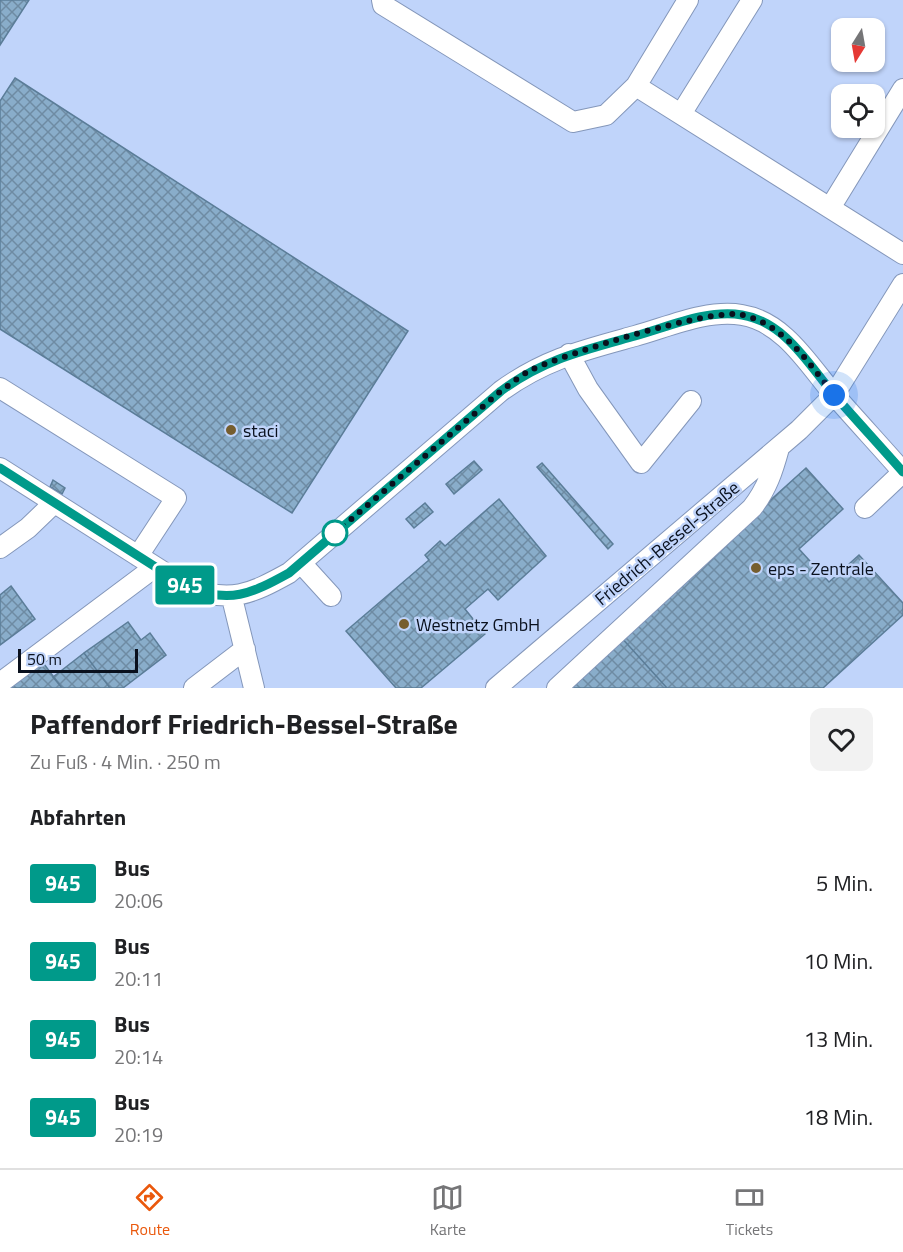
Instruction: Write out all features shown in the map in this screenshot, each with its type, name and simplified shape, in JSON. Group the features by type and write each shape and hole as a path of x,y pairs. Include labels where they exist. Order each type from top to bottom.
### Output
{"street":[{"path":"382,0 383,5 573,122 606,115 636,86 688,0"},
{"path":"681,114 752,0"},
{"path":"636,86 903,254"},
{"path":"830,208 903,89"},
{"name":"Friedrich-Bessel-Straße","path":"496,688 778,448 834,395 903,284"},
{"path":"0,468 187,587 205,594 232,598 260,589 301,562 501,391 529,371 569,354 712,315 743,315 775,329 803,354 834,395 903,472 865,508"},
{"path":"569,354 588,389 641,463 691,401"},
{"path":"0,388 176,498 138,556"},
{"path":"557,688 731,530 752,508 763,494 778,448"},
{"path":"0,548 28,528 54,503"},
{"path":"301,562 331,596"},
{"path":"0,683 155,567"},
{"path":"232,598 254,688"},
{"path":"194,688 245,649"}],"building":[{"path":"0,0 29,0 0,45"},
{"path":"15,78 408,331 292,513 0,329 0,101"},
{"path":"474,461 482,470 454,494 446,484"},
{"path":"542,463 613,544 608,549 537,467"},
{"name":"eps - Zentrale","path":"806,468 843,509 799,549 829,582 859,555 903,603 903,615 823,688 667,688 620,636"},
{"path":"53,480 65,488 62,494 50,487"},
{"path":"499,499 546,556 498,600 488,589 465,609 485,634 421,688 396,688 346,631 429,560 425,555 440,541 445,546"},
{"path":"425,503 433,512 414,528 406,519"},
{"path":"11,586 35,619 0,645 0,595"},
{"path":"128,622 141,640 150,633 166,655 123,688 110,688 84,653"},
{"path":"620,636 667,688 571,688"},
{"path":"84,653 110,688 62,688 53,677"},
{"path":"41,660 62,688 4,688"}],"bus line":[{"name":"945","path":"0,468 187,587 205,594 232,598 260,589 289,573 501,391 529,371 569,354 712,315 743,315 775,329 803,354 834,395 903,472"}],"place":[{"name":"staci","path":"231,430"},
{"name":"eps - Zentrale","path":"756,568"},
{"name":"Westnetz GmbH","path":"404,624"}],"route":[{"path":"335,533 501,391 529,371 569,354 712,315 743,315 775,329 803,354 834,395"}]}
